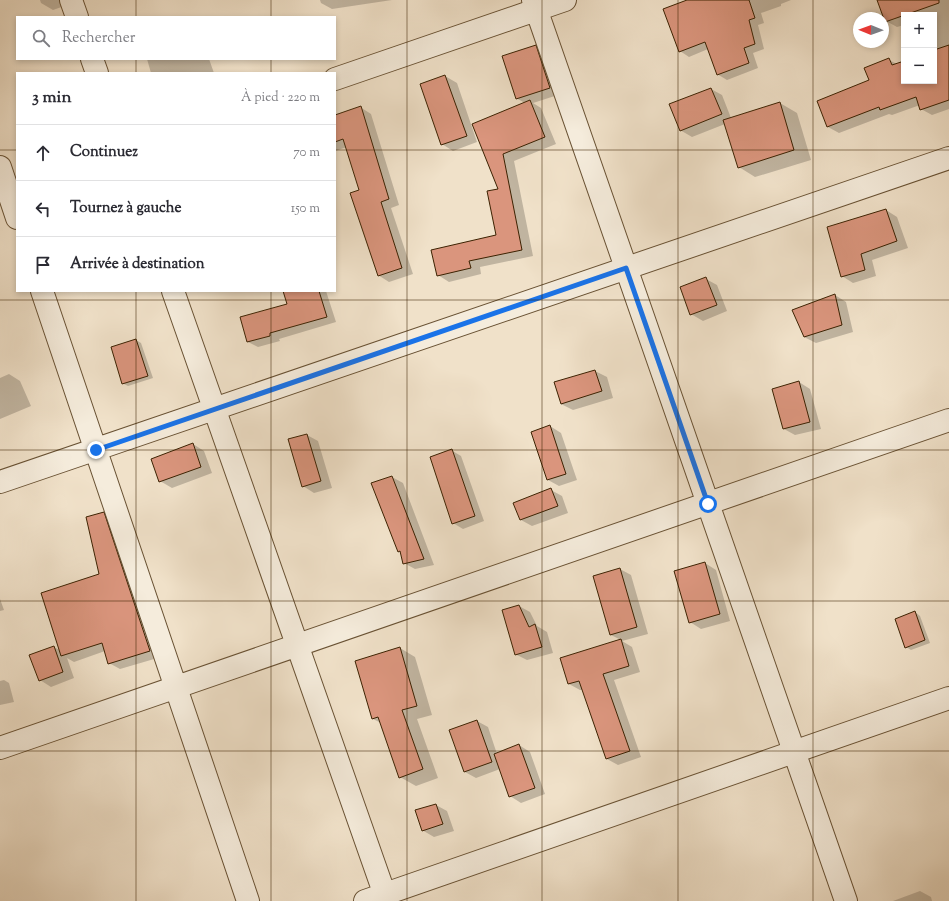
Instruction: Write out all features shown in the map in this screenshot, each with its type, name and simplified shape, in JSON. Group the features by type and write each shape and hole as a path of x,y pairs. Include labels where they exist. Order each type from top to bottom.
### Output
{"street":[{"path":"71,0 77,16"},
{"path":"336,79 535,5 565,0"},
{"path":"535,5 846,901"},
{"path":"92,60 97,72"},
{"path":"0,482 949,158"},
{"path":"0,167 16,215"},
{"path":"42,292 248,901"},
{"path":"173,292 298,646 379,899 949,698"},
{"path":"0,748 949,420"}],"building":[{"path":"687,0 749,0 755,18 749,20 755,44 744,48 749,63 717,75 705,42 679,52 663,9"},
{"path":"877,0 939,0 939,3 913,12 901,12 901,16 889,21 889,12 881,12"},
{"path":"536,45 550,88 516,99 502,56"},
{"path":"949,45 949,100 920,110 916,97 880,110 879,107 827,127 817,101 869,80 864,68 889,58 892,65 901,62 901,84 937,84 937,49"},
{"path":"445,75 467,136 441,145 420,84"},
{"path":"711,88 722,114 680,131 669,104"},
{"path":"530,100 545,137 503,154 522,250 469,261 471,268 437,276 431,250 496,235 487,191 498,189 472,124"},
{"path":"780,102 794,150 738,168 723,120"},
{"path":"361,106 389,199 381,202 402,268 378,276 350,193 359,190 343,139 336,142 336,115"},
{"path":"886,209 897,241 861,254 865,270 841,277 827,227"},
{"path":"706,277 717,305 690,315 680,287"},
{"path":"283,292 319,292 327,317 270,333 270,336 247,342 240,317 287,304"},
{"path":"835,294 842,325 804,337 792,310"},
{"path":"136,339 148,376 122,384 111,347"},
{"path":"595,370 602,391 561,404 554,382"},
{"path":"799,381 810,422 783,429 772,389"},
{"path":"550,425 566,474 547,480 531,432"},
{"path":"307,434 321,481 302,487 288,439"},
{"path":"193,443 201,467 159,482 151,459"},
{"path":"452,449 475,516 452,524 430,457"},
{"path":"392,476 424,559 403,564 400,551 398,552 371,483"},
{"path":"551,488 558,506 520,520 513,503"},
{"path":"104,512 150,651 108,664 102,643 61,656 41,593 99,574 86,517"},
{"path":"705,562 720,614 689,623 674,571"},
{"path":"620,568 637,627 610,635 593,576"},
{"path":"519,605 529,627 535,624 542,647 515,655 502,610"},
{"path":"915,611 925,640 905,648 895,619"},
{"path":"621,639 629,666 603,674 630,751 606,759 579,681 568,684 560,658"},
{"path":"54,646 63,672 39,681 29,655"},
{"path":"400,647 417,706 402,710 423,769 399,778 378,717 372,719 355,661"},
{"path":"477,720 492,762 464,772 449,730"},
{"path":"519,744 535,788 509,797 494,754"},
{"path":"436,804 443,824 422,831 415,810"}],"route":[{"path":"96,450 626,268 708,504"}]}
